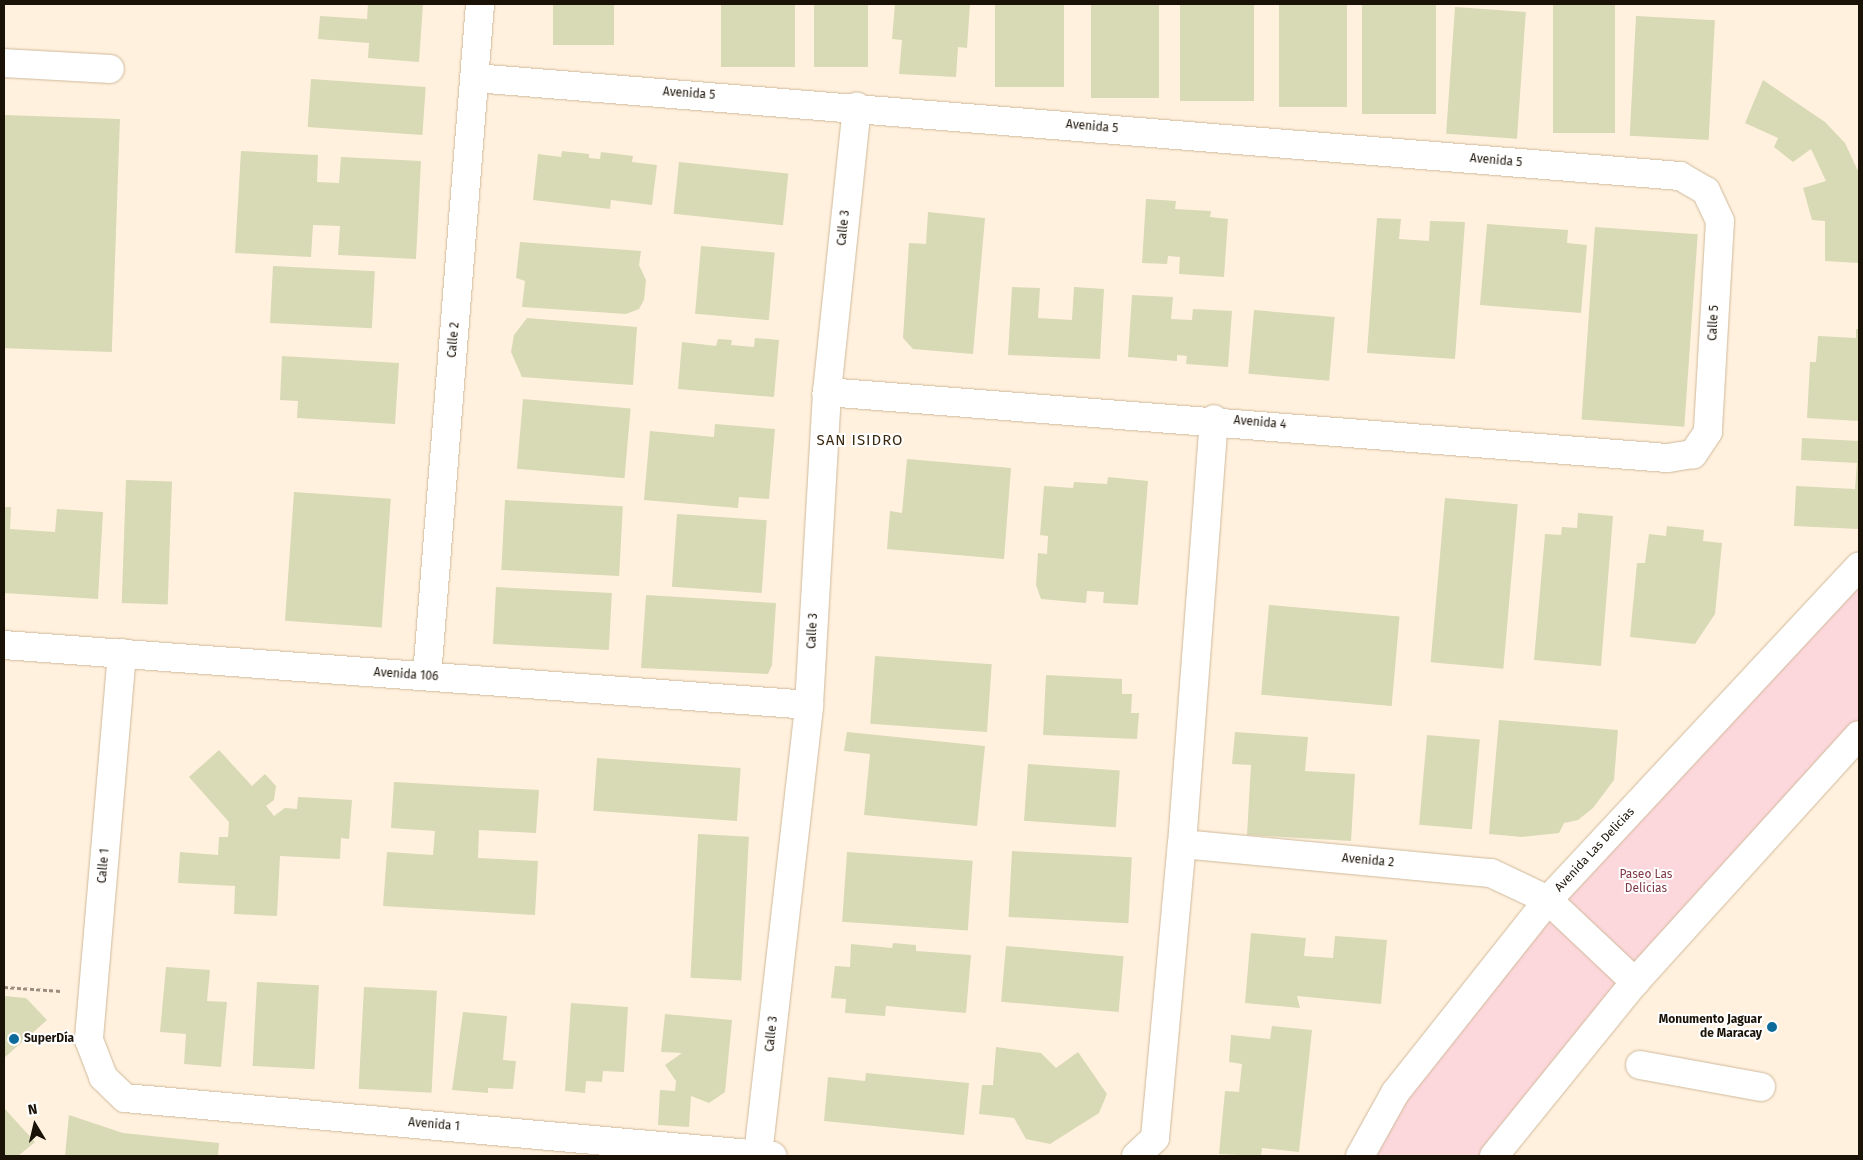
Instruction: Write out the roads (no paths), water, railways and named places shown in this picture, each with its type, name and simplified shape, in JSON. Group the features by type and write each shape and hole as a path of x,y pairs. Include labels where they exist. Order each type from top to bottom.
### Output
{"street":[{"name":"Calle 2","path":"427,676 480,4"},
{"path":"4,63 110,69"},
{"name":"Avenida 5","path":"475,78 857,107 1680,176 1706,190"},
{"name":"Calle 3","path":"765,1155 809,705 827,392 857,107"},
{"name":"Calle 5","path":"1693,454 1708,432 1720,220 1706,190"},
{"name":"Avenida 4","path":"827,392 1214,419 1667,458 1693,454"},
{"path":"1136,1156 1155,1138 1182,844 1214,419"},
{"name":"Avenida Las Delicias","path":"1360,1156 1395,1093 1548,900 1859,566"},
{"name":"Avenida 106","path":"4,645 809,705"},
{"name":"Calle 1","path":"102,1077 89,1040 122,653"},
{"path":"1494,1156 1635,982 1859,735"},
{"name":"Avenida 2","path":"1182,844 1490,872 1548,900 1635,982"},
{"path":"1640,1065 1761,1087"},
{"name":"Avenida 1","path":"102,1077 124,1098 765,1155"}],"place":[{"name":"Monumento Jaguar de Maracay","path":"1772,1027"},
{"name":"SuperDía","path":"14,1039"}],"district":[{"name":"SAN ISIDRO","path":"860,441"}],"park label":[{"name":"Paseo Las Delicias","path":"1646,882"}]}
